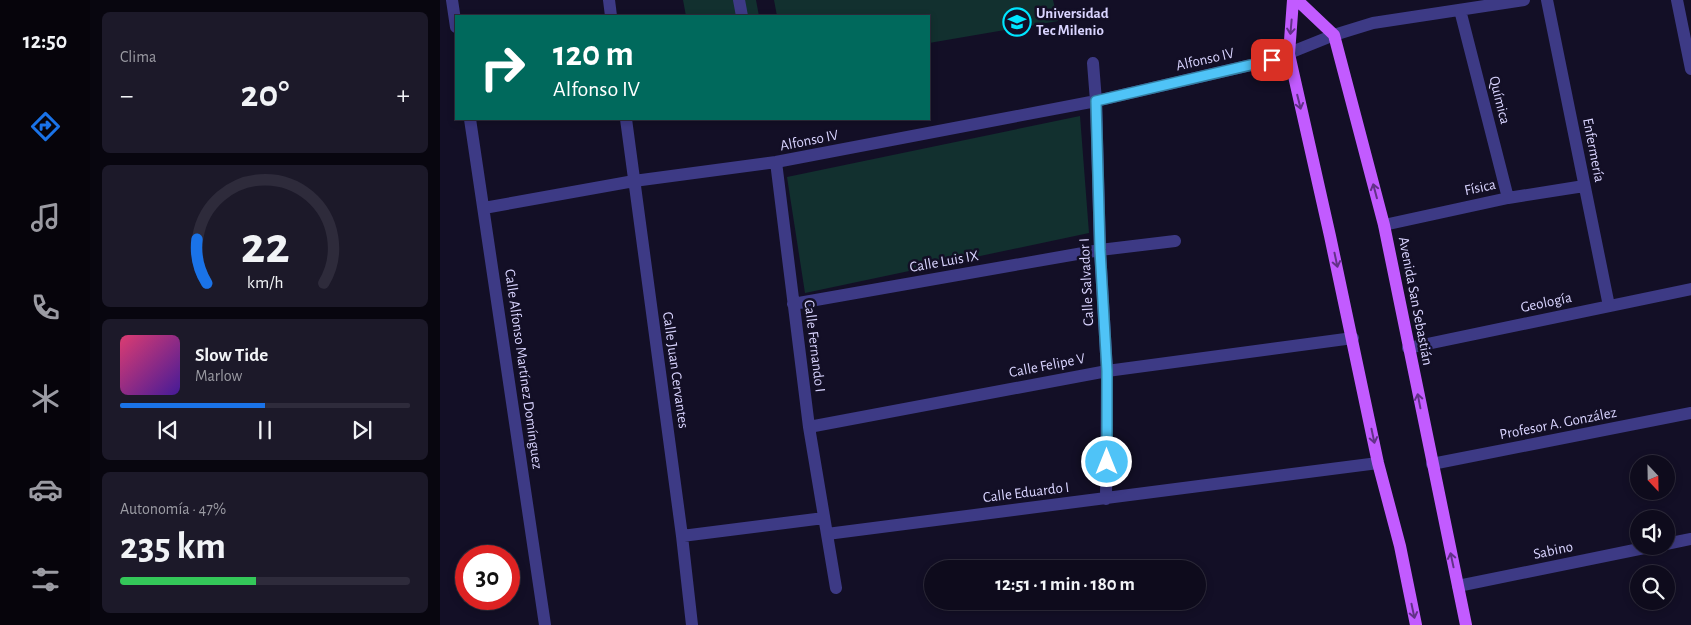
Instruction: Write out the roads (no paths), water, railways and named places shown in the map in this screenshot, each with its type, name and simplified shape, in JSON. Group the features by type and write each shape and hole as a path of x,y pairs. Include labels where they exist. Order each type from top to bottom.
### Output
{"main road":[{"path":"1293,0 1288,54 1353,338 1378,463 1400,546 1416,625"},
{"path":"1298,0 1334,35"},
{"name":"Avenida San Sebastián","path":"1334,35 1384,225 1466,625"}],"street":[{"path":"452,0 455,20"},
{"path":"609,0 611,15"},
{"path":"739,0 742,15"},
{"name":"Alfonso IV","path":"484,208 634,181 776,162 1096,101 1254,65 1288,54 1334,35 1381,22 1524,0"},
{"name":"Enfermería","path":"1547,0 1609,306"},
{"path":"1677,0 1691,68"},
{"name":"Química","path":"1460,10 1508,198"},
{"name":"Calle Salvador I","path":"1093,63 1107,371 1106,499"},
{"name":"Calle Alfonso Martínez Domínguez","path":"470,120 545,625"},
{"name":"Calle Juan Cervantes","path":"626,120 682,536 692,625"},
{"name":"Calle Fernando I","path":"776,162 809,427 836,588"},
{"name":"Física","path":"1384,225 1508,198 1584,186"},
{"name":"Calle Luis IX","path":"793,304 1100,250 1175,241"},
{"name":"Geología","path":"1408,348 1691,289"},
{"name":"Calle Felipe V","path":"809,427 1107,371 1353,338"},
{"name":"Profesor A. González","path":"1432,464 1691,413"},
{"name":"Calle Eduardo I","path":"827,534 1378,463"},
{"path":"682,536 824,518"},
{"path":"1675,542 1691,539"},
{"name":"Sabino","path":"1458,586 1630,551"}],"place":[{"name":"Universidad Tec Milenio","path":"1017,22"}]}
